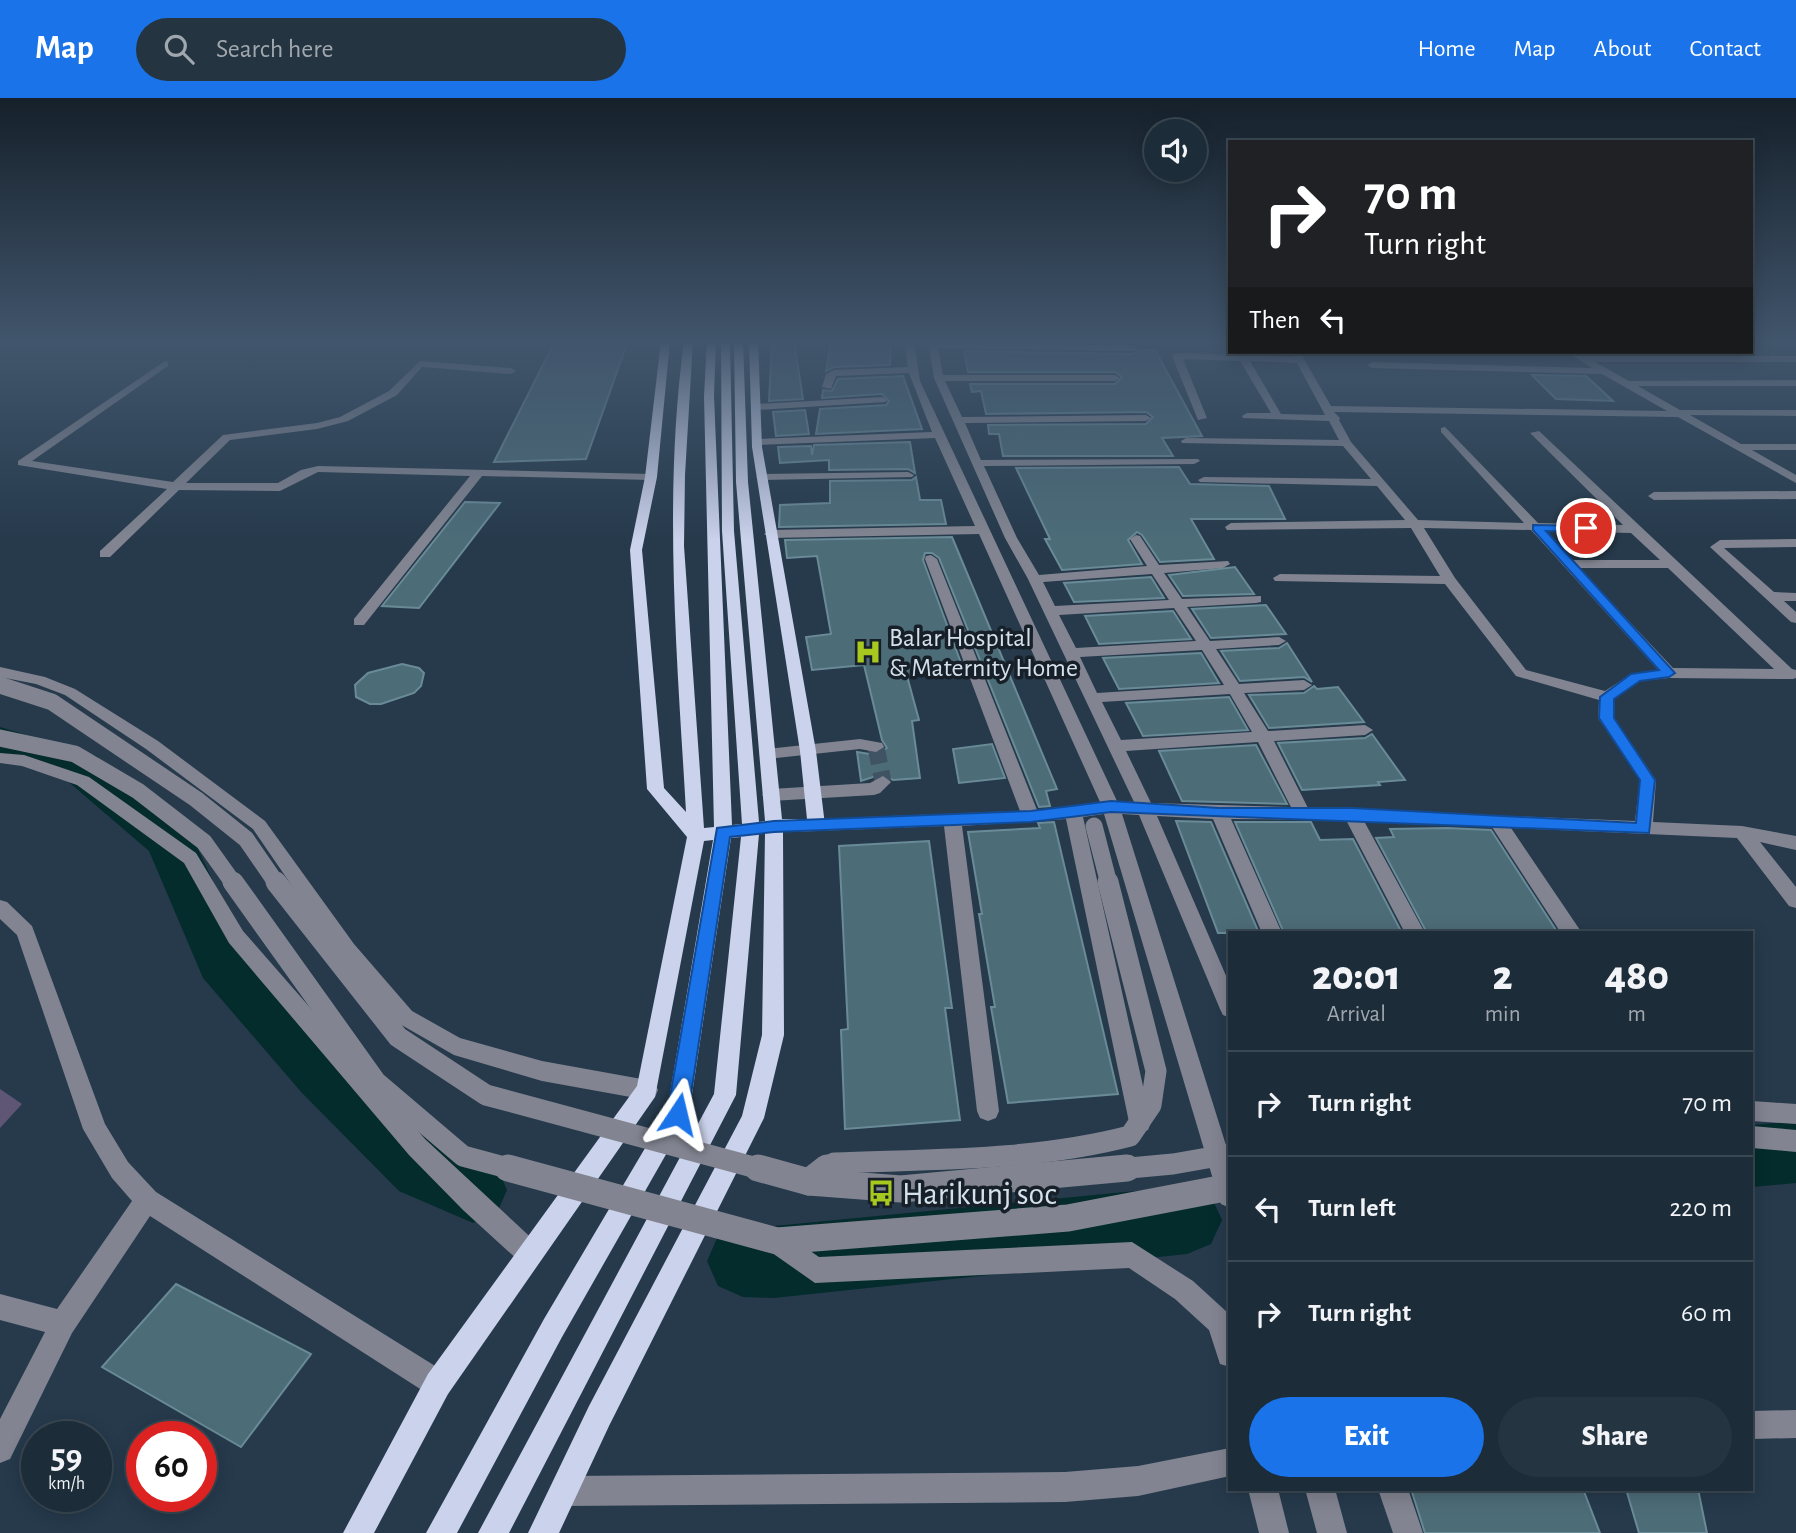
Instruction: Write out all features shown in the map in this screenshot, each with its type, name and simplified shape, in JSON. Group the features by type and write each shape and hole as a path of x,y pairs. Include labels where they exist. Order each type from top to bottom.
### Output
{"main road":[{"path":"658,408 651,477 636,550 656,789 696,836"},
{"path":"358,1533 438,1384 647,1090 696,836 678,546 684,408"},
{"path":"441,1533 552,1328 678,1114 723,832 709,408"},
{"path":"543,1533 599,1416 753,1118 773,1035 762,828 728,531 726,408"},
{"path":"493,1533 725,1095 762,828 771,795 742,482 739,408"},
{"path":"696,836 816,825 807,748 770,534 757,442 756,408"}],"street":[{"path":"101,408 22,463 173,486 282,487 305,472 318,468 651,477"},
{"path":"105,554 227,437 317,426 344,419 365,408"},
{"path":"928,408 983,530 1093,814 1228,1190"},
{"path":"953,408 1011,538 1035,579 1146,810 1228,1004"},
{"path":"1198,408 1202,418"},
{"path":"1273,408 1278,417"},
{"path":"1328,408 1346,443 1415,524 1449,580 1521,673 1607,697"},
{"path":"1672,408 1790,473 1796,480"},
{"path":"1247,416 1796,413"},
{"path":"958,420 1146,418"},
{"path":"1445,430 1669,673"},
{"path":"1535,433 1634,529 1792,674"},
{"path":"757,442 939,435"},
{"path":"1185,441 1346,443"},
{"path":"1741,447 1796,447"},
{"path":"978,463 1194,461"},
{"path":"359,622 479,472"},
{"path":"762,477 908,475"},
{"path":"1205,480 1382,483"},
{"path":"1654,496 1796,495"},
{"path":"1231,527 1415,524 1634,529"},
{"path":"770,534 983,530"},
{"path":"1136,539 1182,605 1203,645 1234,689 1302,812"},
{"path":"1796,543 1716,545 1796,619"},
{"path":"931,559 1031,817"},
{"path":"1035,579 1223,564"},
{"path":"1569,564 1672,564"},
{"path":"1280,578 1449,580"},
{"path":"1770,596 1796,597"},
{"path":"1049,611 1256,599"},
{"path":"1070,653 1279,641"},
{"path":"0,672 40,680 70,692 152,745 259,825 347,950 405,1017 454,1046 542,1070 647,1090"},
{"path":"1607,697 1636,677 1669,673 1792,674"},
{"path":"0,685 52,702 197,799 246,839 282,890 398,1037 486,1095 809,1182 901,1189 1173,1164 1228,1153"},
{"path":"1093,698 1304,685"},
{"path":"1607,697 1606,718 1648,780 1643,829"},
{"path":"1114,746 1365,730"},
{"path":"0,738 75,754 138,792 204,842 376,1082 463,1156 777,1241 1068,1217 1228,1187"},
{"path":"767,754 866,744 876,747"},
{"path":"0,758 24,761 83,780 190,858 236,937 417,1147 471,1202 530,1254"},
{"path":"771,795 874,789 883,782"},
{"path":"816,825 1146,810 1302,812 1742,832 1796,844"},
{"path":"1219,813 1271,931"},
{"path":"1093,814 1140,1122"},
{"path":"809,1182 834,1163 1011,1156 1088,1147 1130,1136 1151,1105 1156,1071 1093,814"},
{"path":"1352,814 1414,931"},
{"path":"952,820 988,1111"},
{"path":"1499,822 1571,931"},
{"path":"1742,832 1796,901"},
{"path":"0,907 25,931 95,1129 120,1170 147,1200 438,1384"},
{"path":"1753,1111 1796,1114"},
{"path":"1753,1137 1796,1141"},
{"path":"0,1449 63,1324 147,1200"},
{"path":"777,1241 815,1270 1132,1255 1184,1290 1219,1322 1228,1348"},
{"path":"0,1307 63,1324"},
{"path":"1753,1425 1796,1424"},
{"path":"564,1490 1065,1487 1138,1481 1228,1462"},
{"path":"1264,1491 1274,1533"},
{"path":"1321,1491 1332,1533"},
{"path":"1394,1491 1408,1533"}],"shaded area":[{"path":"0,1089 22,1104 0,1128"}],"building":[{"path":"521,408 604,408 586,459 494,462"},
{"path":"914,408 922,429 816,434 820,409"},
{"path":"985,408 1187,408 1202,436 1162,438 1173,456 1003,456 999,434 989,434 988,425 1146,424 1153,417 1146,412 986,414"},
{"path":"805,410 809,434 776,436 773,412"},
{"path":"910,442 915,473 908,469 829,470 829,460 780,463 778,447 811,446 812,455 814,445"},
{"path":"1179,467 1190,484 1269,486 1285,519 1191,519 1214,559 1160,562 1142,535 1137,532 1128,540 1142,564 1062,570 1045,539 1050,539 1016,468"},
{"path":"916,477 920,500 941,500 946,524 779,527 780,505 830,503 830,481 912,480"},
{"path":"465,502 500,503 419,608 382,606"},
{"path":"952,537 1057,789 1046,791 1050,806 1039,807 939,558 932,553 925,553 923,560 964,671 907,676 919,720 912,721 920,778 893,780 882,774 861,781 857,752 876,755 887,748 882,740 864,665 812,670 806,637 831,634 817,556 787,558 785,540"},
{"path":"1235,567 1254,594 1183,596 1169,575"},
{"path":"1151,577 1164,598 1074,602 1064,583"},
{"path":"1266,605 1286,634 1211,638 1192,609"},
{"path":"1173,611 1191,639 1099,644 1085,616"},
{"path":"1287,643 1312,682 1304,677 1240,681 1221,651 1279,648"},
{"path":"1201,653 1219,683 1119,689 1103,658"},
{"path":"402,664 419,668 424,673 421,686 414,693 381,704 370,704 356,697 355,685 368,673"},
{"path":"1314,686 1317,689 1338,687 1364,722 1269,728 1249,695 1304,693"},
{"path":"1229,697 1248,730 1143,736 1126,703"},
{"path":"1372,734 1405,780 1378,782 1380,785 1302,790 1278,743 1365,738"},
{"path":"992,744 1005,778 959,783 953,749"},
{"path":"1256,745 1287,804 1182,801 1159,751"},
{"path":"1176,821 1211,822 1258,931 1218,933"},
{"path":"1054,822 1118,1094 1008,1103 991,1007 995,1007 968,832 1040,828 1038,823"},
{"path":"1235,822 1311,822 1320,840 1353,839 1401,931 1283,931"},
{"path":"1390,829 1491,830 1557,931 1426,931 1376,838 1394,837"},
{"path":"929,841 952,1008 945,1008 960,1120 845,1129 841,1030 848,1029 839,846"},
{"path":"176,1284 311,1354 241,1447 217,1433 217,1421 196,1421 102,1367"},
{"path":"1412,1491 1584,1491 1600,1533 1425,1533"},
{"path":"1627,1491 1698,1491 1707,1533 1639,1533"}],"waterway":[{"path":"0,742 80,767 170,841 223,962 324,1074 422,1168 473,1190"},
{"path":"1753,1156 1796,1152"},
{"path":"743,1261 774,1262 1187,1220"}],"tunnel":[{"path":"876,747 883,782"}],"place":[{"name":"Balar Hospital & Maternity Home","path":"868,652"},
{"name":"Harikunj soc","path":"881,1193"}],"route":[{"path":"678,1114 723,832 774,826 1031,817 1074,814 1111,807 1219,813 1352,814 1643,829 1648,780 1606,718 1607,697 1636,677 1669,673 1537,527 1586,528"}]}
